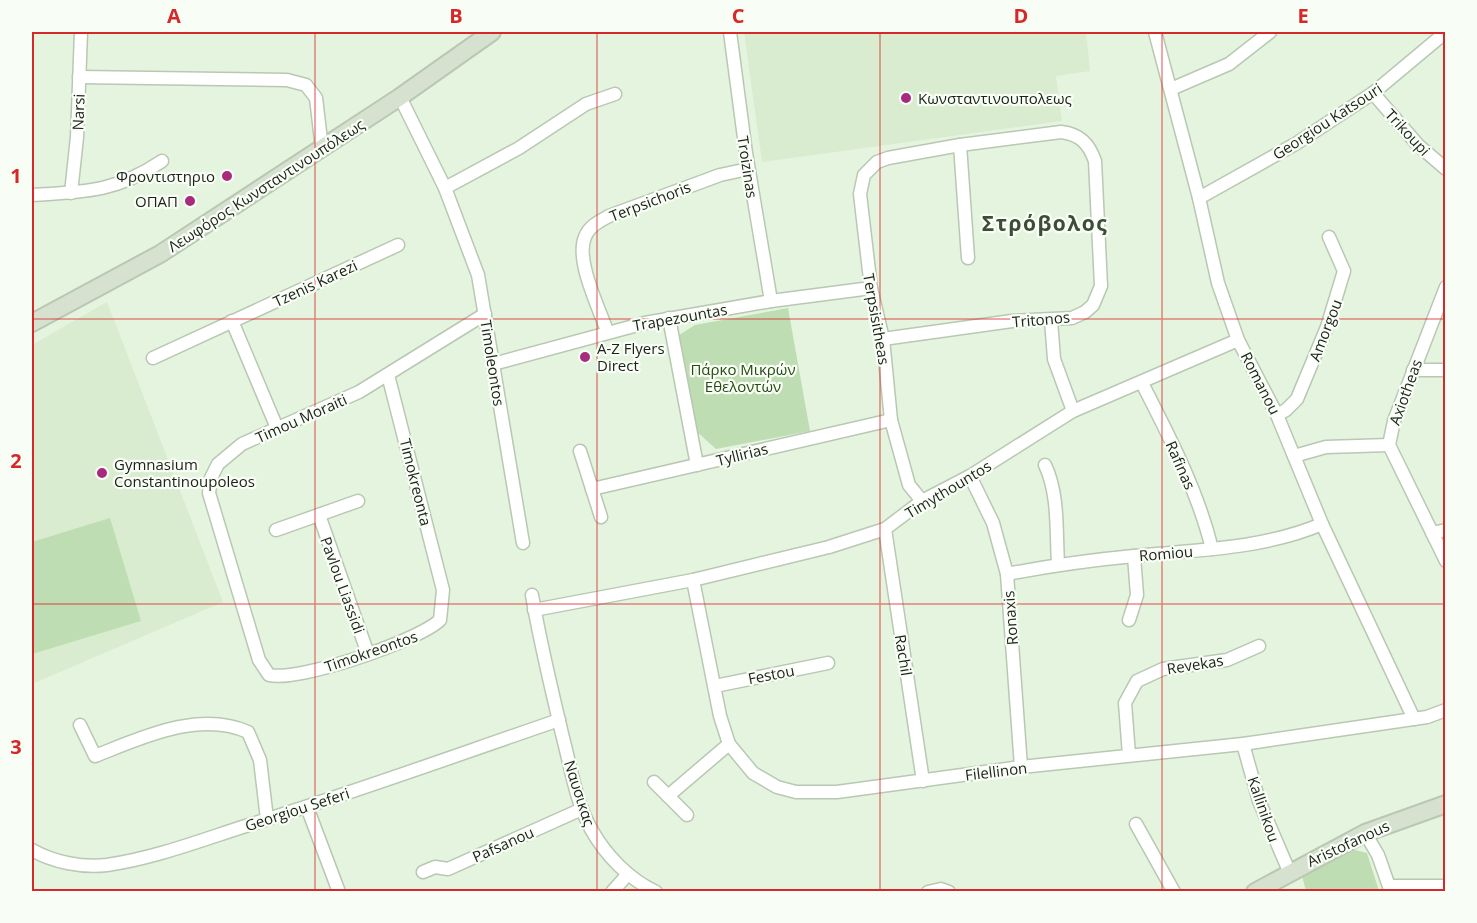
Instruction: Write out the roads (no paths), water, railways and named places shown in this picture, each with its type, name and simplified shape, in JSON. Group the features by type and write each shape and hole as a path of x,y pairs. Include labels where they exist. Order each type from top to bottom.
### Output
{"street":[{"name":"Narsi","path":"71,193 77,137 81,32"},
{"name":"Λεωφόρος Κωνσταντινουπόλεως","path":"32,323 160,254 400,97 492,32"},
{"name":"Troizinas","path":"730,32 748,169 771,301"},
{"name":"Romanou","path":"1155,32 1199,198 1218,283 1238,340 1278,415 1322,524 1414,719"},
{"path":"1171,89 1229,64 1270,32"},
{"name":"Georgiou Katsouri","path":"1199,198 1297,143 1373,93 1446,32"},
{"path":"79,77 287,80 306,85 316,98 322,148"},
{"name":"Trikoupi","path":"1373,93 1418,145 1446,169"},
{"path":"445,188 519,148 586,104 615,94"},
{"name":"Timoleontos","path":"400,97 445,188 478,275 523,543"},
{"name":"Tritonos","path":"869,168 888,158 960,145 1061,132 1081,139 1091,151 1095,161 1101,275 1099,295 1085,312 1072,318 1011,321 883,339"},
{"path":"960,145 968,258"},
{"path":"32,195 99,191 138,178 162,161"},
{"name":"Terpsisitheas","path":"869,168 864,175 860,194 871,288 883,339 891,420 909,485 922,501"},
{"name":"Terpsichoris","path":"607,332 583,264 581,248 585,234 595,224 609,216 720,176 748,169"},
{"name":"Amorgou","path":"1278,415 1297,399 1340,293 1344,272 1329,237"},
{"name":"Tzenis Karezi","path":"153,358 398,246"},
{"name":"Trapezountas","path":"493,364 522,358 607,332 669,318 771,301 871,288"},
{"name":"Axiotheas","path":"1446,288 1394,421 1389,445 1446,561"},
{"name":"Timou Moraiti","path":"269,675 259,660 208,493 211,478 227,454 242,444 359,392 485,314"},
{"path":"669,318 697,465"},
{"path":"1051,320 1054,359 1073,411"},
{"path":"232,321 278,428"},
{"name":"Timythountos","path":"534,610 693,580 829,547 885,529 922,501 970,476 1073,411 1238,340"},
{"path":"1413,370 1446,370"},
{"name":"Timokreonta","path":"388,375 443,590"},
{"name":"Rafinas","path":"1142,383 1182,465 1207,528 1212,549"},
{"name":"Tyllirias","path":"592,489 891,420"},
{"path":"1294,456 1326,447 1389,445"},
{"path":"580,451 601,517"},
{"path":"1045,465 1054,499 1058,564"},
{"name":"Ronaxis","path":"970,476 993,523 1007,574 1021,767"},
{"path":"276,530 358,501"},
{"name":"Pavlou Liassidi","path":"319,515 368,654"},
{"name":"Romiou","path":"1007,574 1058,564 1212,549 1292,536 1322,524"},
{"name":"Rachil","path":"885,529 923,781"},
{"path":"1432,533 1446,530"},
{"path":"1129,620 1137,595 1134,556"},
{"name":"Filellinon","path":"693,580 729,744 753,773 777,787 796,792 837,792 1021,767 1243,744 1414,719 1446,710"},
{"name":"Timokreontos","path":"269,675 293,676 368,654 429,631 440,620 443,590"},
{"name":"Ναυσικας","path":"532,595 547,669 582,809 601,844 628,874 656,891"},
{"name":"Revekas","path":"1129,755 1125,703 1137,681 1163,669 1227,660 1259,646"},
{"name":"Festou","path":"715,686 828,663"},
{"name":"Georgiou Seferi","path":"32,850 65,862 104,865 145,858 307,807 559,720"},
{"path":"80,725 95,756 166,729 221,725 236,726 248,732 260,760 267,819"},
{"path":"668,796 729,744"},
{"name":"Kallinikou","path":"1243,744 1259,801 1289,871"},
{"path":"654,782 687,815"},
{"name":"Aristofanous","path":"1255,891 1289,871 1365,833 1446,804"},
{"path":"307,807 339,891"},
{"name":"Pafsanou","path":"423,873 435,867 448,869 582,809"},
{"path":"1136,824 1174,891"},
{"path":"1365,833 1378,855 1390,889 1446,886"},
{"path":"612,891 628,874"},
{"path":"928,891 941,889 950,891"}],"place":[{"name":"Κωνσταντινουπολεως","path":"906,98"},
{"name":"Φροντιστηριο","path":"227,176"},
{"name":"ΟΠΑΠ","path":"190,201"},
{"name":"A-Z Flyers Direct","path":"585,357"},
{"name":"Gymnasium Constantinoupoleos","path":"102,473"}],"district":[{"name":"Στρόβολος","path":"1045,223"}],"park label":[{"name":"Πάρκο Μικρών Εθελοντών","path":"743,378"}]}
